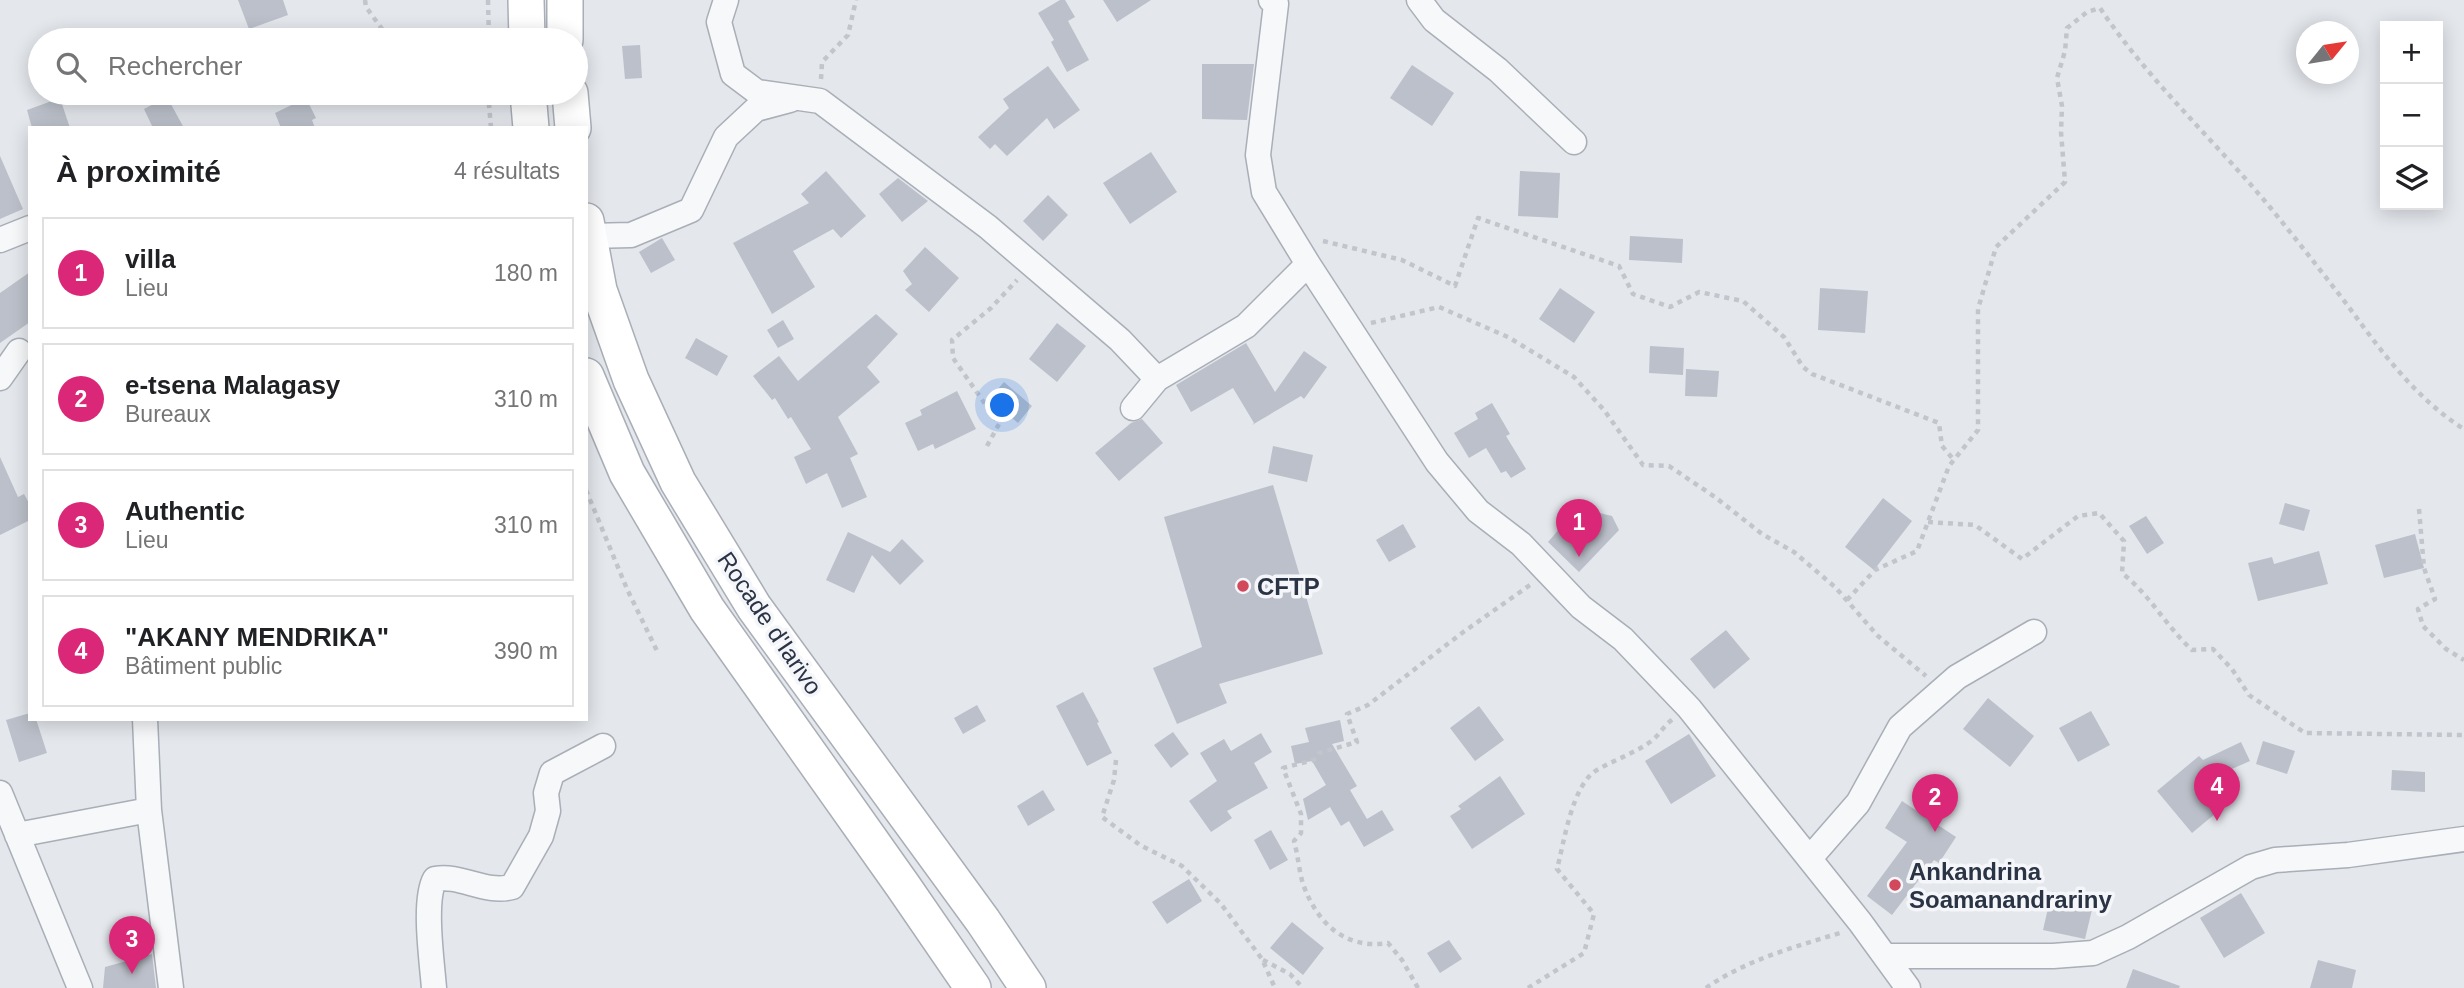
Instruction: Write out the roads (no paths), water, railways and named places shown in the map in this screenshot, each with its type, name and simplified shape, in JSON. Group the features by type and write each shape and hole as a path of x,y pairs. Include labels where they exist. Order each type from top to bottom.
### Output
{"main road":[{"path":"526,0 527,28"},
{"path":"565,0 565,28"},
{"path":"529,105 531,126"},
{"path":"571,105 573,126"},
{"name":"Rocade d'Iarivo","path":"588,229 599,290 631,380 678,482 754,607 983,921 1028,988"},
{"name":"Rocade d'Iarivo","path":"588,381 627,472 707,609 973,988"}],"street":[{"path":"726,0 719,22 733,74 757,92 810,99 988,227 1120,340 1157,379"},
{"path":"1271,0 1276,4 1258,155 1264,192 1308,264 1437,462 1478,511 1521,544 1581,607 1623,639 1689,708 1810,858 1908,988"},
{"path":"1419,0 1434,20 1498,70 1574,142"},
{"path":"588,229 631,235 691,210 726,138 756,109 810,99"},
{"path":"0,240 28,229"},
{"path":"1133,408 1157,379 1246,326 1308,264"},
{"path":"0,378 19,351"},
{"path":"1810,858 1858,803 1900,727 1957,677 2034,632"},
{"path":"145,721 149,810 172,988"},
{"path":"435,988 430,947 430,888 435,879 446,877 491,889 512,887 541,836 548,811 546,793 552,773 603,746"},
{"path":"0,793 80,988"},
{"path":"17,835 149,810"},
{"path":"1885,956 2053,956 2093,953 2128,937 2250,867 2275,860 2348,855 2464,839"}],"place":[{"name":"villa","path":"1579,557"},
{"name":"CFTP","path":"1243,586"},
{"name":"\"AKANY MENDRIKA\"","path":"2217,821"},
{"name":"e-tsena Malagasy","path":"1935,832"},
{"name":"Ankandrina Soamanandrariny","path":"1895,885"},
{"name":"Authentic","path":"132,974"}]}
